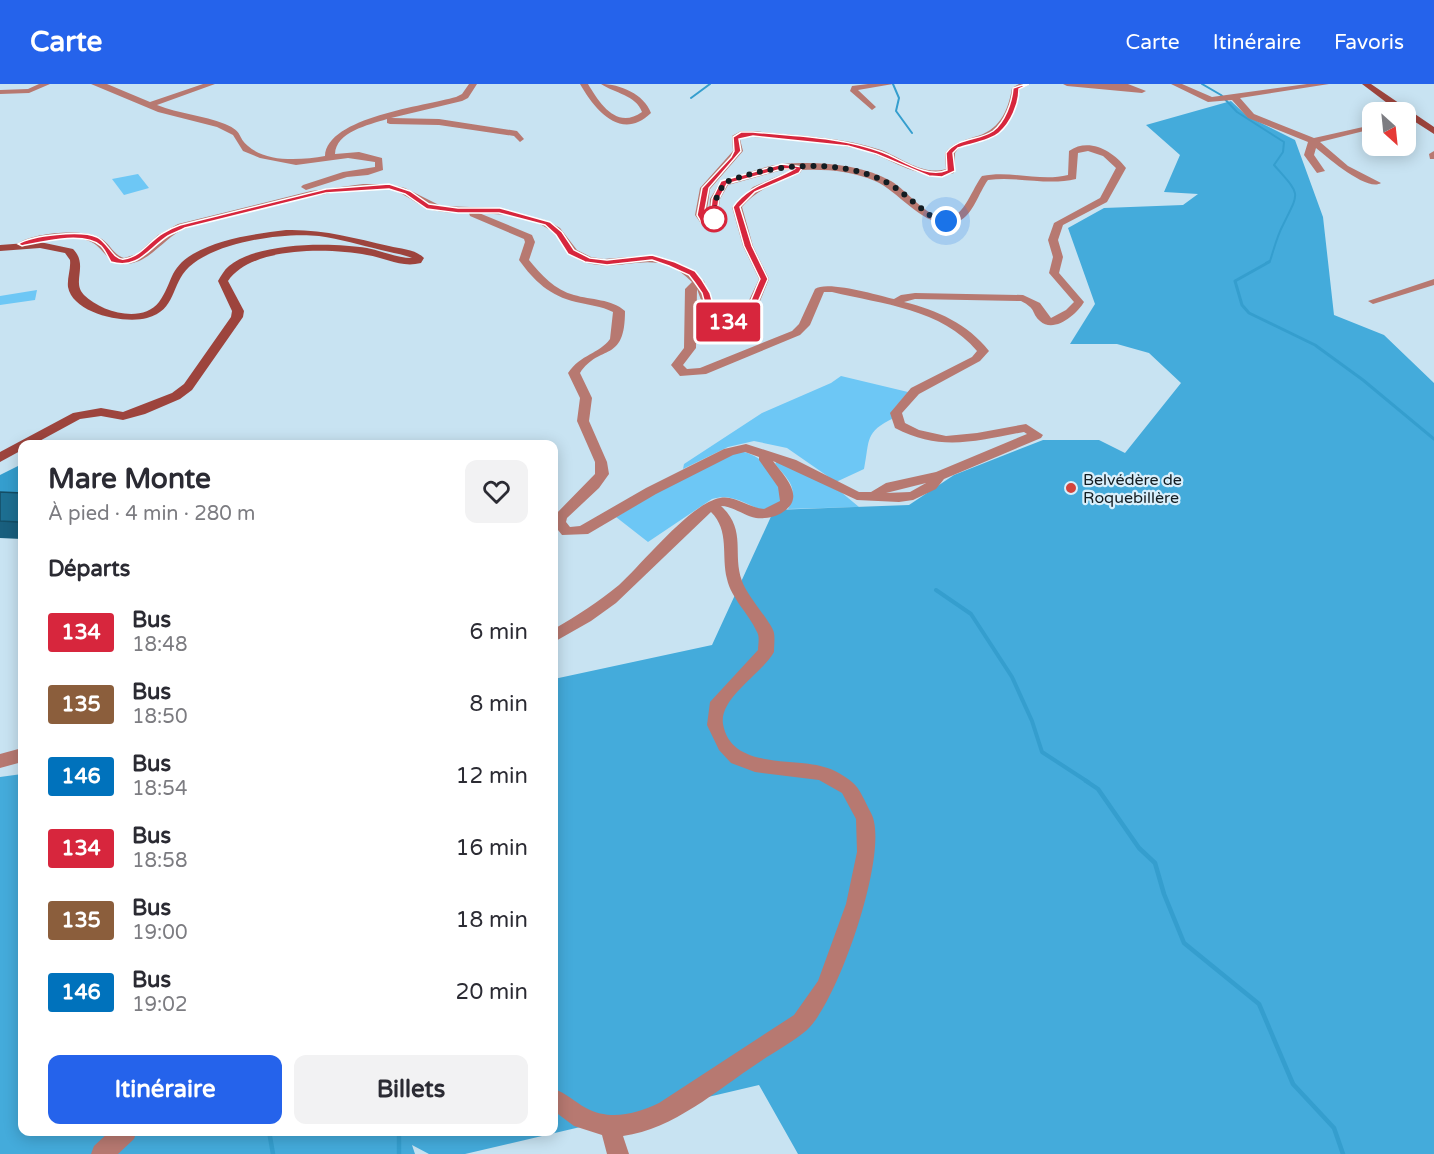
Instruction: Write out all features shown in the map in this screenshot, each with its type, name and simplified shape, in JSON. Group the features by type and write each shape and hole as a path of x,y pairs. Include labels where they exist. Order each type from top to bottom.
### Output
{"street":[{"path":"0,92 29,91 46,84"},
{"path":"95,84 110,86 160,110 223,125 237,134 239,144 246,150 260,155 297,162 330,157 379,160 380,168 329,179 234,213"},
{"path":"150,105 211,84"},
{"path":"330,157 331,146 337,138 375,121 459,99 465,96 473,84"},
{"path":"584,84 595,104 616,119 630,123 637,121 647,113 639,101 605,84"},
{"path":"872,107 854,91 855,88 889,84"},
{"path":"897,302 905,297 915,296 1023,298 1042,310 1043,318 1049,321 1059,320 1076,308 1078,302 1075,294 1066,288 1054,273 1058,257 1053,240 1059,223 1104,200 1121,168 1112,156 1099,150 1080,149 1074,151 1073,177 1055,180 1008,175 985,178 962,215 955,220 946,221 931,216 883,180 841,169 819,166 782,166 724,183 716,199 714,219 706,220 701,217 705,188 734,158 738,151 735,138 741,134 849,144 879,153 929,174 942,175 951,171 950,153 955,146 996,132 1016,100 1016,88 1026,84"},
{"path":"1067,84 1142,91 1133,87 1105,84"},
{"path":"1175,84 1211,100 1325,84"},
{"path":"1366,84 1389,102"},
{"path":"1228,98 1251,116 1303,139 1312,141 1362,129"},
{"path":"375,121 439,122 517,134 520,139"},
{"path":"1416,121 1434,131"},
{"path":"1312,141 1309,155 1320,171"},
{"path":"1312,141 1345,168 1376,183"},
{"path":"458,211 500,211 548,224 559,233 571,252 588,260 607,262 652,258 692,273 706,293 713,320 733,322 748,315 764,279 748,246 736,207 753,190 796,171 799,167"},
{"path":"0,248 62,236 93,238 104,244 114,260 122,262 139,257 164,235 182,226 326,191 389,186 407,192 427,206 479,215 528,237 530,242 524,260 534,275 561,294 606,303 619,311 621,329 614,343 600,354 577,366 574,373 586,398 583,421 601,462 602,474 594,485 561,516 559,523 567,532 583,531 651,491 729,452 746,448 791,463 857,496 914,496 931,486 939,476 1037,435 1026,428 987,437 933,440 910,432 899,425 896,413 915,391 976,359 983,351 976,340 929,313 897,302 820,289 804,325 796,333 702,371"},
{"path":"22,244 64,249 72,253 76,259 74,289 79,296 99,310 112,316 124,317 154,312 162,306 178,272 186,263 204,253 243,242 274,236 315,233 355,239 419,258 409,263 365,251 310,248 290,249 238,264 226,273 223,281 238,311 237,317 188,387 176,396 123,416 101,412 77,416 31,440"},
{"path":"699,281 690,289 690,348 677,365 684,373 719,372"},
{"path":"1373,301 1434,282"},
{"path":"0,458 18,447"},
{"path":"558,634 603,606 660,554 690,519 719,501 756,515 776,513 787,503 785,486 765,460 766,453"},
{"path":"558,1102 582,1118 610,1128 641,1123 667,1111 801,1022 826,986 855,904 866,852 865,818 848,788 822,773 755,765 737,758 725,745 715,725 716,706 766,652 766,632 753,615 734,580 731,536 725,518 712,506"},
{"path":"0,761 18,757"},
{"path":"610,1128 618,1154"},
{"path":"102,1154 121,1136"}],"shaded area":[{"path":"1231,101 1247,116 1295,140 1323,217 1334,315 1384,335 1434,383 1434,1154 798,1154 759,1085 558,1132 558,678 712,645 774,510 909,505 954,475 1043,440 1099,440 1125,453 1181,383 1149,353 1117,344 1070,344 1095,304 1068,228 1104,208 1183,205 1198,194 1164,192 1180,155 1146,125"},
{"path":"138,174 149,188 124,195 112,179"},
{"path":"37,290 35,300 0,305 0,296"},
{"path":"841,376 908,392 893,410 894,418 878,428 870,438 864,469 836,482 787,448 754,441 728,447 683,469 684,464 762,413 831,383"},
{"path":"737,451 758,458 770,468 781,488 781,503 762,510 731,498 712,499 648,542 616,517 663,489"},
{"path":"777,461 841,492 859,507 788,509 793,495 791,485 775,464"},
{"path":"18,466 18,504 0,500 0,475"},
{"path":"18,775 18,1136 542,1136 465,1154 429,1154 412,1145 415,1154 0,1154 0,777"}],"building":[{"path":"0,492 18,493 18,522 0,521"}],"waterway":[{"path":"691,98 710,84"},
{"path":"893,84 899,98 896,111 912,133"},
{"path":"1202,84 1221,95 1237,112 1284,142 1283,152 1274,165 1293,188 1295,199 1270,261 1266,263"},
{"path":"1269,262 1235,281 1242,305 1249,313 1315,345 1363,380 1434,439"},
{"path":"936,590 971,614 1012,677 1032,721 1042,752 1088,782"},
{"path":"1086,781 1098,789 1139,848 1155,863 1164,894 1184,943 1259,1004 1293,1084 1334,1128 1343,1154"},
{"path":"270,1136 273,1154"},
{"path":"399,1136 399,1154"}],"bus line":[{"name":"134","path":"22,244 62,236 76,235 93,238 104,244 114,260 122,262 139,257 164,235 182,226 326,191 389,186 407,192 427,206 458,211 500,211 548,224 559,233 571,252 588,260 607,262 652,258 672,264 692,273 699,281 706,293 713,320 733,322 748,315 764,279 748,246 736,207 753,190 796,171 799,167 782,166 724,183 716,199 714,219 704,220 700,215 705,188 734,158 738,151 735,138 741,134 753,134 849,144 879,153 929,174 942,175 951,171 950,153 955,146 996,132 1011,111 1016,100 1016,88 1026,84"}],"place":[{"name":"Belvédère de Roquebillère","path":"1071,488"}],"route":[{"path":"714,219 716,199 724,183 782,166 819,166 883,180 931,216 946,221"}]}
